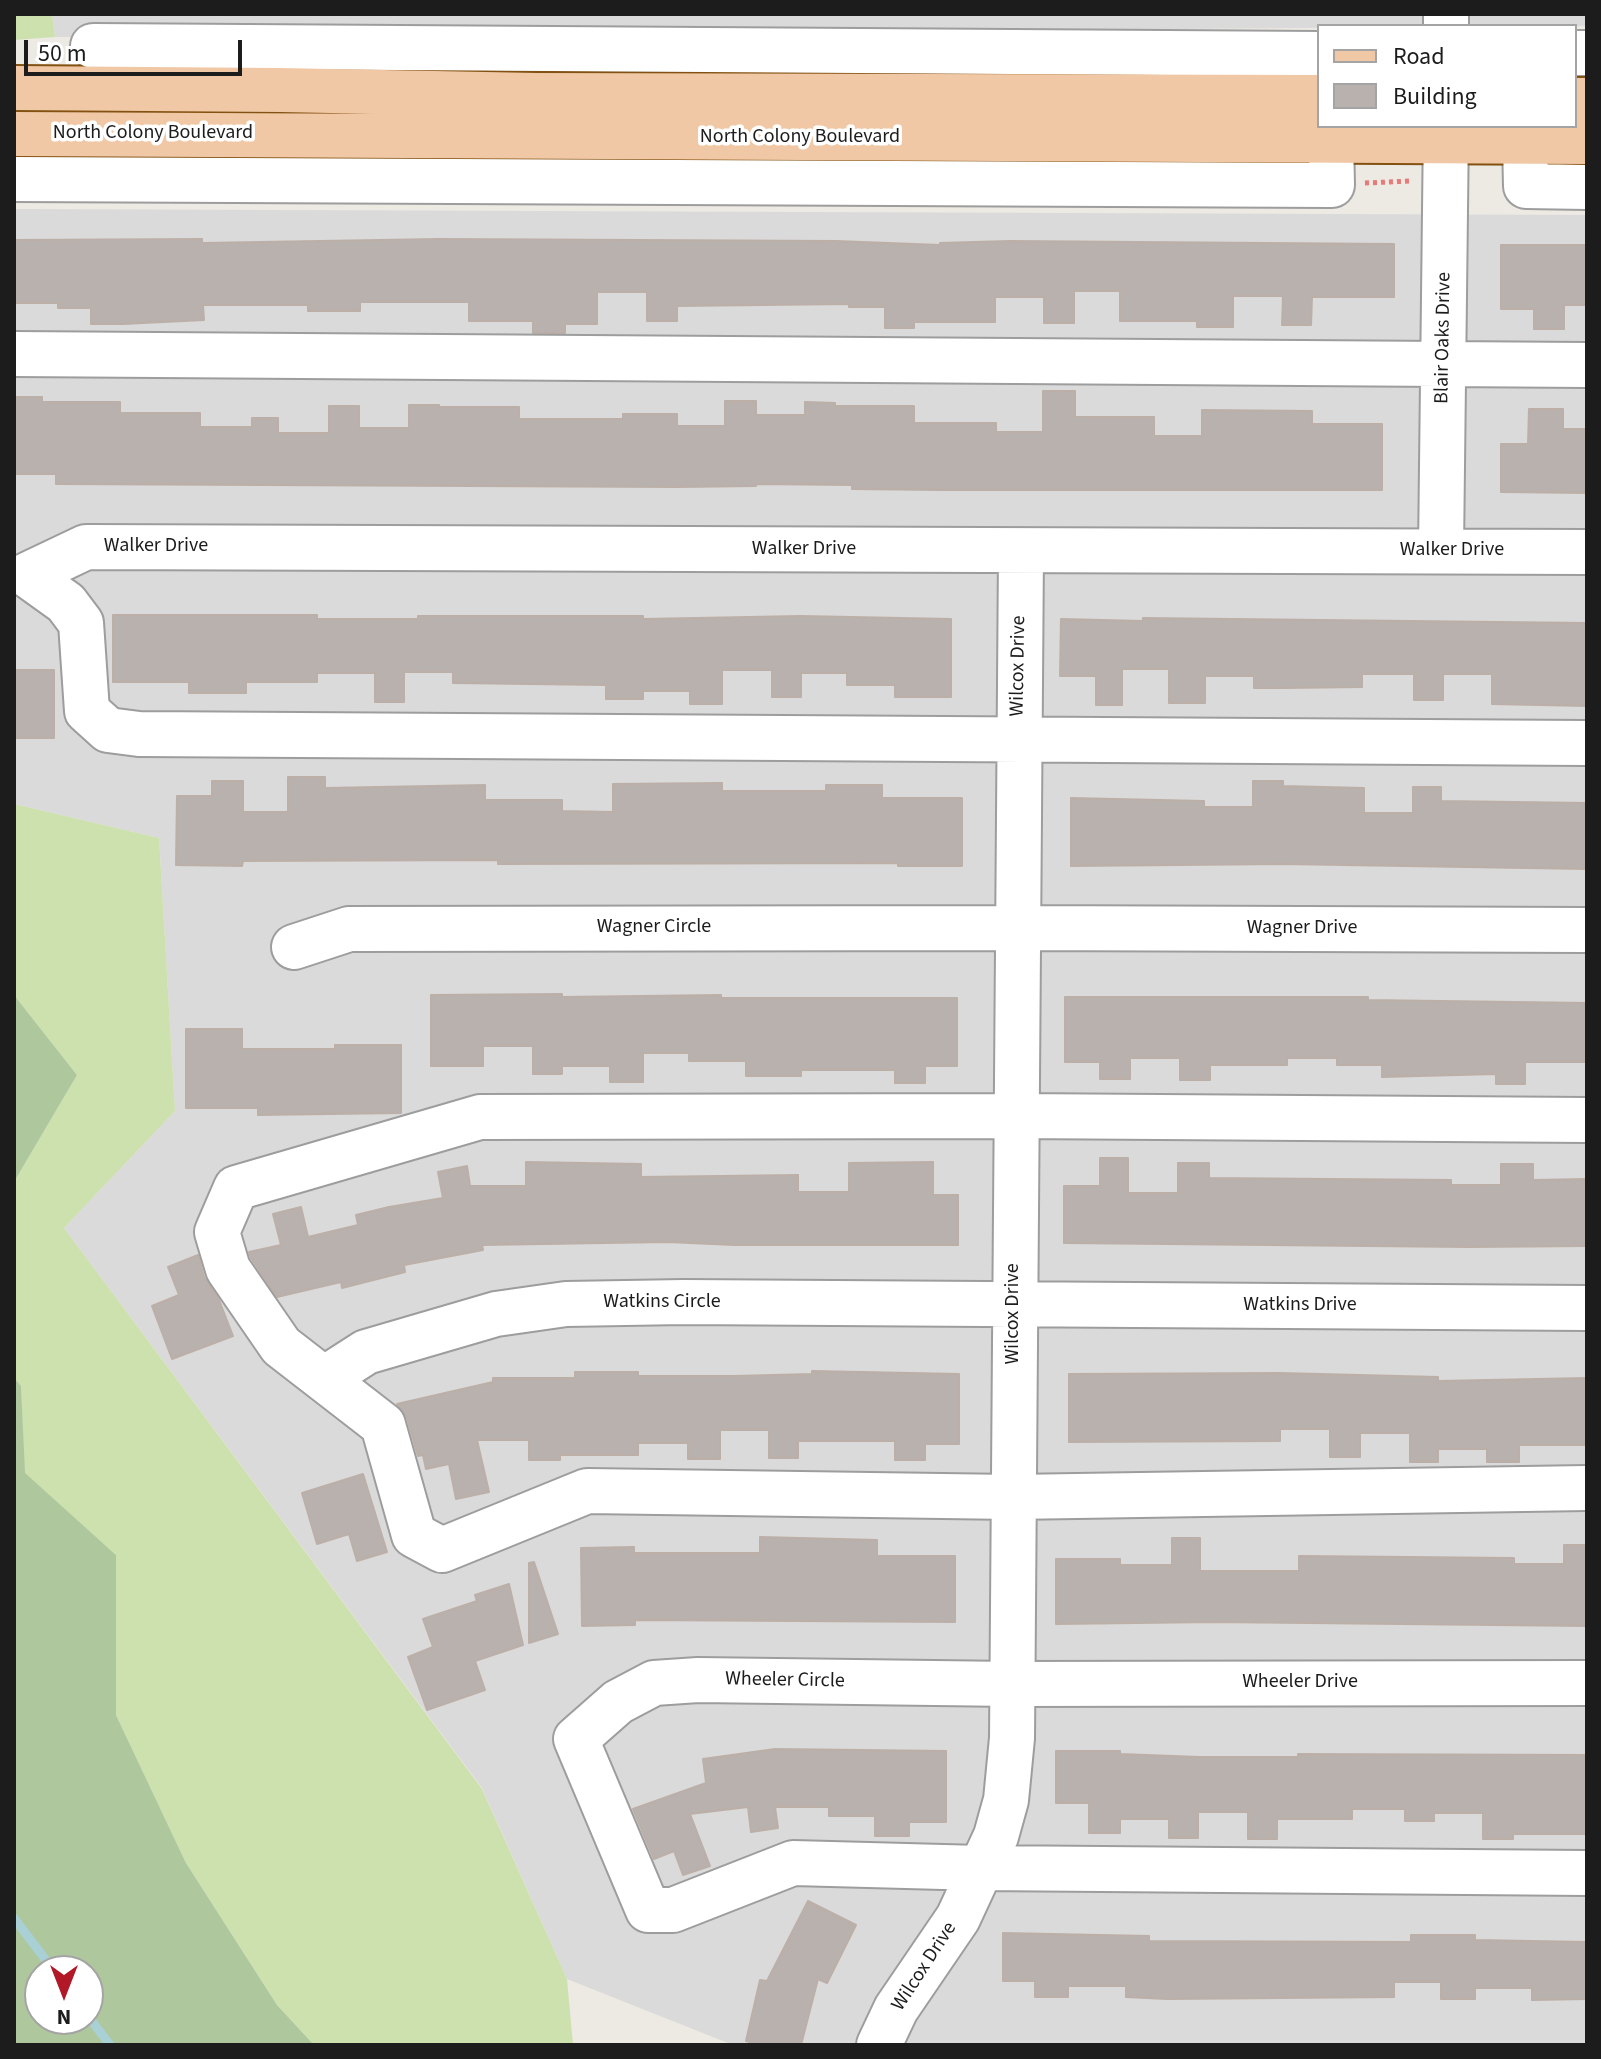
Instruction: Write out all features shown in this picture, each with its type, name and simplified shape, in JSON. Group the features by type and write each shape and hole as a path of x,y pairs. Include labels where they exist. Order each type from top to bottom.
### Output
{"main road":[{"path":"14,88 536,95 1317,97"},
{"name":"North Colony Boulevard","path":"14,134 1331,140 1446,133 1525,142 1587,142"}],"street":[{"path":"93,134 94,30 1317,54"},
{"name":"Blair Oaks Drive","path":"1441,551 1446,133"},
{"path":"14,179 1332,185 1331,140"},
{"path":"1525,142 1526,186 1587,187"},
{"path":"14,354 1587,365"},
{"name":"Walker Drive","path":"1019,740 139,734 108,730 87,711 81,623 66,603 27,575 86,547 1587,552"},
{"name":"Wilcox Drive","path":"879,2045 896,2009 958,1918 996,1836 1006,1800 1012,1738 1021,551"},
{"path":"1019,740 1587,743"},
{"name":"Wagner Drive","path":"1018,928 1587,930"},
{"name":"Wagner Circle","path":"294,947 349,929 1018,928"},
{"path":"1587,1120 1017,1116 480,1117 236,1188 217,1232 228,1269 281,1346 383,1425 414,1535 442,1550 587,1491 1013,1497 1587,1488"},
{"name":"Watkins Circle","path":"324,1379 366,1352 496,1314 566,1304 1014,1305"},
{"name":"Watkins Drive","path":"1014,1305 1587,1308"},
{"name":"Wheeler Circle","path":"981,1868 793,1863 673,1910 648,1910 576,1739 618,1702 654,1683 698,1680 1013,1684"},
{"name":"Wheeler Drive","path":"1013,1684 1587,1683"},
{"path":"981,1868 1587,1873"}],"shaded area":[{"path":"52,14 1587,14 1587,26 1317,24 1317,28 55,37"},
{"path":"14,209 1587,215 1587,2045 733,2045 567,1979 482,1788 64,1228 175,1111 159,838 14,804"}],"green space":[{"path":"14,14 52,14 55,37 14,40"},
{"path":"14,804 159,838 175,1111 64,1228 482,1789 567,1979 573,2045 314,2045 277,2005 186,1863 116,1715 116,1555 24,1473 21,1387 14,1378 14,1182 77,1075 14,995"},
{"path":"14,995 77,1075 14,1182"},
{"path":"14,1378 21,1386 25,1473 116,1555 116,1715 186,1863 277,2005 314,2045 14,2045"}],"building":[{"path":"202,239 202,243 439,239 836,241 940,245 1009,241 1394,244 1394,297 1312,297 1311,325 1282,325 1283,296 1233,296 1233,327 1197,327 1197,321 1120,321 1120,291 1074,291 1074,323 1044,323 1044,297 995,297 995,322 914,322 914,328 885,328 885,307 849,307 849,304 677,306 677,321 647,321 647,292 597,292 597,324 565,324 565,333 533,333 533,321 469,321 469,302 360,302 360,311 308,311 308,305 203,305 204,320 123,324 91,324 91,308 58,308 58,303 14,303 14,240"},
{"path":"1501,245 1587,245 1587,305 1564,305 1564,329 1534,329 1534,309 1501,309"},
{"path":"1043,391 1075,391 1075,417 1154,417 1154,436 1202,436 1202,410 1312,411 1312,424 1382,424 1382,490 941,490 756,484 677,487 56,484 56,474 14,474 14,397 42,397 42,402 120,402 120,413 200,413 200,427 252,427 252,418 278,418 278,433 329,433 329,406 359,406 359,428 409,428 409,405 519,407 519,419 623,419 623,414 677,414 677,426 725,426 725,401 756,401 756,415 805,415 805,402 835,403 835,406 914,406 914,423 996,423 996,432 1043,432"},
{"path":"1529,409 1563,409 1563,429 1587,429 1587,493 1501,492 1501,444 1528,444"},
{"path":"113,615 317,615 317,619 801,616 951,619 951,697 895,697 895,685 847,685 847,673 801,673 801,697 772,697 772,670 722,670 722,704 690,704 690,691 643,691 643,699 606,699 606,685 453,683 453,672 404,672 404,702 375,702 375,673 317,673 317,682 246,682 246,693 189,693 189,682 113,682"},
{"path":"1143,618 1587,623 1587,706 1492,704 1492,674 1443,674 1443,700 1414,700 1414,674 1362,674 1362,687 1284,688 1254,688 1254,676 1205,676 1205,703 1169,703 1169,669 1122,669 1122,705 1096,705 1096,676 1060,676 1061,619 1143,621"},
{"path":"14,670 54,670 54,738 14,738"},
{"path":"288,777 325,777 325,788 485,785 485,800 562,800 562,811 613,812 613,784 722,783 722,791 826,791 826,785 882,785 882,798 962,798 962,866 898,866 898,863 498,864 498,860 243,861 242,866 176,865 177,796 212,796 212,781 243,781 243,812 288,812"},
{"path":"1253,781 1283,781 1283,786 1364,788 1364,813 1413,813 1413,787 1441,787 1441,801 1587,803 1587,869 1283,864 1071,866 1071,798 1204,801 1204,807 1253,807"},
{"path":"562,994 562,997 721,995 721,998 957,998 957,1066 925,1066 925,1083 895,1083 895,1070 801,1070 801,1076 746,1076 746,1061 689,1061 689,1053 643,1053 643,1082 610,1082 610,1066 562,1066 562,1074 533,1074 533,1046 483,1046 483,1066 431,1066 431,995"},
{"path":"1065,997 1368,997 1368,1000 1587,1003 1587,1062 1525,1062 1525,1084 1496,1084 1496,1074 1382,1077 1382,1065 1337,1065 1337,1058 1287,1058 1287,1065 1210,1065 1210,1080 1180,1080 1180,1058 1130,1058 1130,1079 1100,1079 1100,1062 1065,1062"},
{"path":"186,1029 242,1029 242,1049 401,1045 401,1113 258,1115 258,1108 186,1108"},
{"path":"1100,1158 1128,1158 1128,1193 1178,1193 1178,1163 1209,1163 1209,1178 1451,1180 1451,1185 1501,1185 1501,1164 1533,1164 1533,1180 1587,1179 1587,1246 1064,1243 1064,1186 1100,1186"},
{"path":"526,1162 641,1164 641,1177 798,1175 798,1192 849,1192 849,1163 933,1162 933,1195 958,1195 958,1245 668,1242 482,1245 483,1250 404,1265 405,1272 342,1288 341,1282 277,1297 251,1258 249,1252 281,1245 273,1214 301,1207 308,1237 358,1225 356,1215 443,1198 438,1172 467,1166 470,1186 526,1186"},
{"path":"198,1255 204,1277 219,1300 233,1336 172,1359 152,1306 179,1295 168,1267"},
{"path":"812,1371 959,1374 959,1444 925,1444 925,1460 895,1460 895,1441 798,1441 798,1458 769,1458 769,1430 720,1430 720,1459 688,1459 688,1443 638,1443 638,1455 560,1455 560,1460 529,1460 529,1440 477,1440 489,1492 456,1499 449,1464 426,1469 423,1455 418,1456 407,1418 397,1404 493,1382 493,1378 575,1378 575,1372 638,1372 638,1376 734,1376 812,1374"},
{"path":"1280,1373 1438,1377 1438,1381 1587,1378 1587,1445 1519,1445 1519,1462 1487,1462 1487,1449 1438,1449 1438,1462 1410,1462 1410,1433 1360,1433 1360,1457 1330,1457 1330,1429 1280,1429 1280,1441 1069,1442 1069,1374"},
{"path":"363,1474 387,1552 357,1561 349,1534 317,1544 302,1493"},
{"path":"760,1537 877,1540 877,1556 955,1556 955,1622 635,1620 635,1625 582,1626 581,1548 634,1547 634,1553 760,1553"},
{"path":"1172,1538 1200,1538 1200,1571 1299,1571 1299,1556 1514,1558 1514,1564 1564,1564 1564,1545 1587,1545 1587,1626 1215,1622 1056,1624 1056,1559 1120,1559 1120,1565 1172,1565"},
{"path":"534,1562 558,1634 529,1643 529,1563"},
{"path":"509,1584 523,1645 475,1661 485,1690 427,1710 408,1657 433,1647 423,1619 477,1601 475,1595"},
{"path":"775,1749 946,1751 946,1822 909,1822 909,1836 875,1836 875,1816 829,1816 829,1807 775,1807 778,1828 751,1832 748,1807 690,1814 710,1866 683,1875 674,1851 654,1859 633,1809 706,1783 703,1759"},
{"path":"1056,1751 1120,1751 1120,1754 1199,1757 1298,1757 1298,1754 1587,1755 1587,1834 1513,1834 1513,1839 1483,1839 1483,1813 1434,1813 1434,1821 1405,1821 1405,1809 1352,1809 1352,1819 1277,1819 1277,1839 1248,1839 1248,1812 1198,1812 1198,1838 1169,1838 1169,1819 1120,1819 1120,1833 1089,1833 1089,1803 1056,1803"},
{"path":"808,1901 856,1925 827,1983 818,1979 801,2045 760,2045 746,2041 760,1980 767,1981"},
{"path":"1003,1933 1149,1936 1149,1941 1411,1942 1411,1935 1475,1935 1475,1940 1587,1942 1587,1999 1532,2000 1532,1988 1475,1988 1475,1999 1441,1999 1441,1982 1394,1982 1394,1997 1167,1999 1126,1997 1126,1986 1068,1986 1068,1997 1035,1997 1035,1981 1003,1981"}],"waterway":[{"path":"14,1918 42,1955"},
{"path":"102,2035 110,2045"}]}
